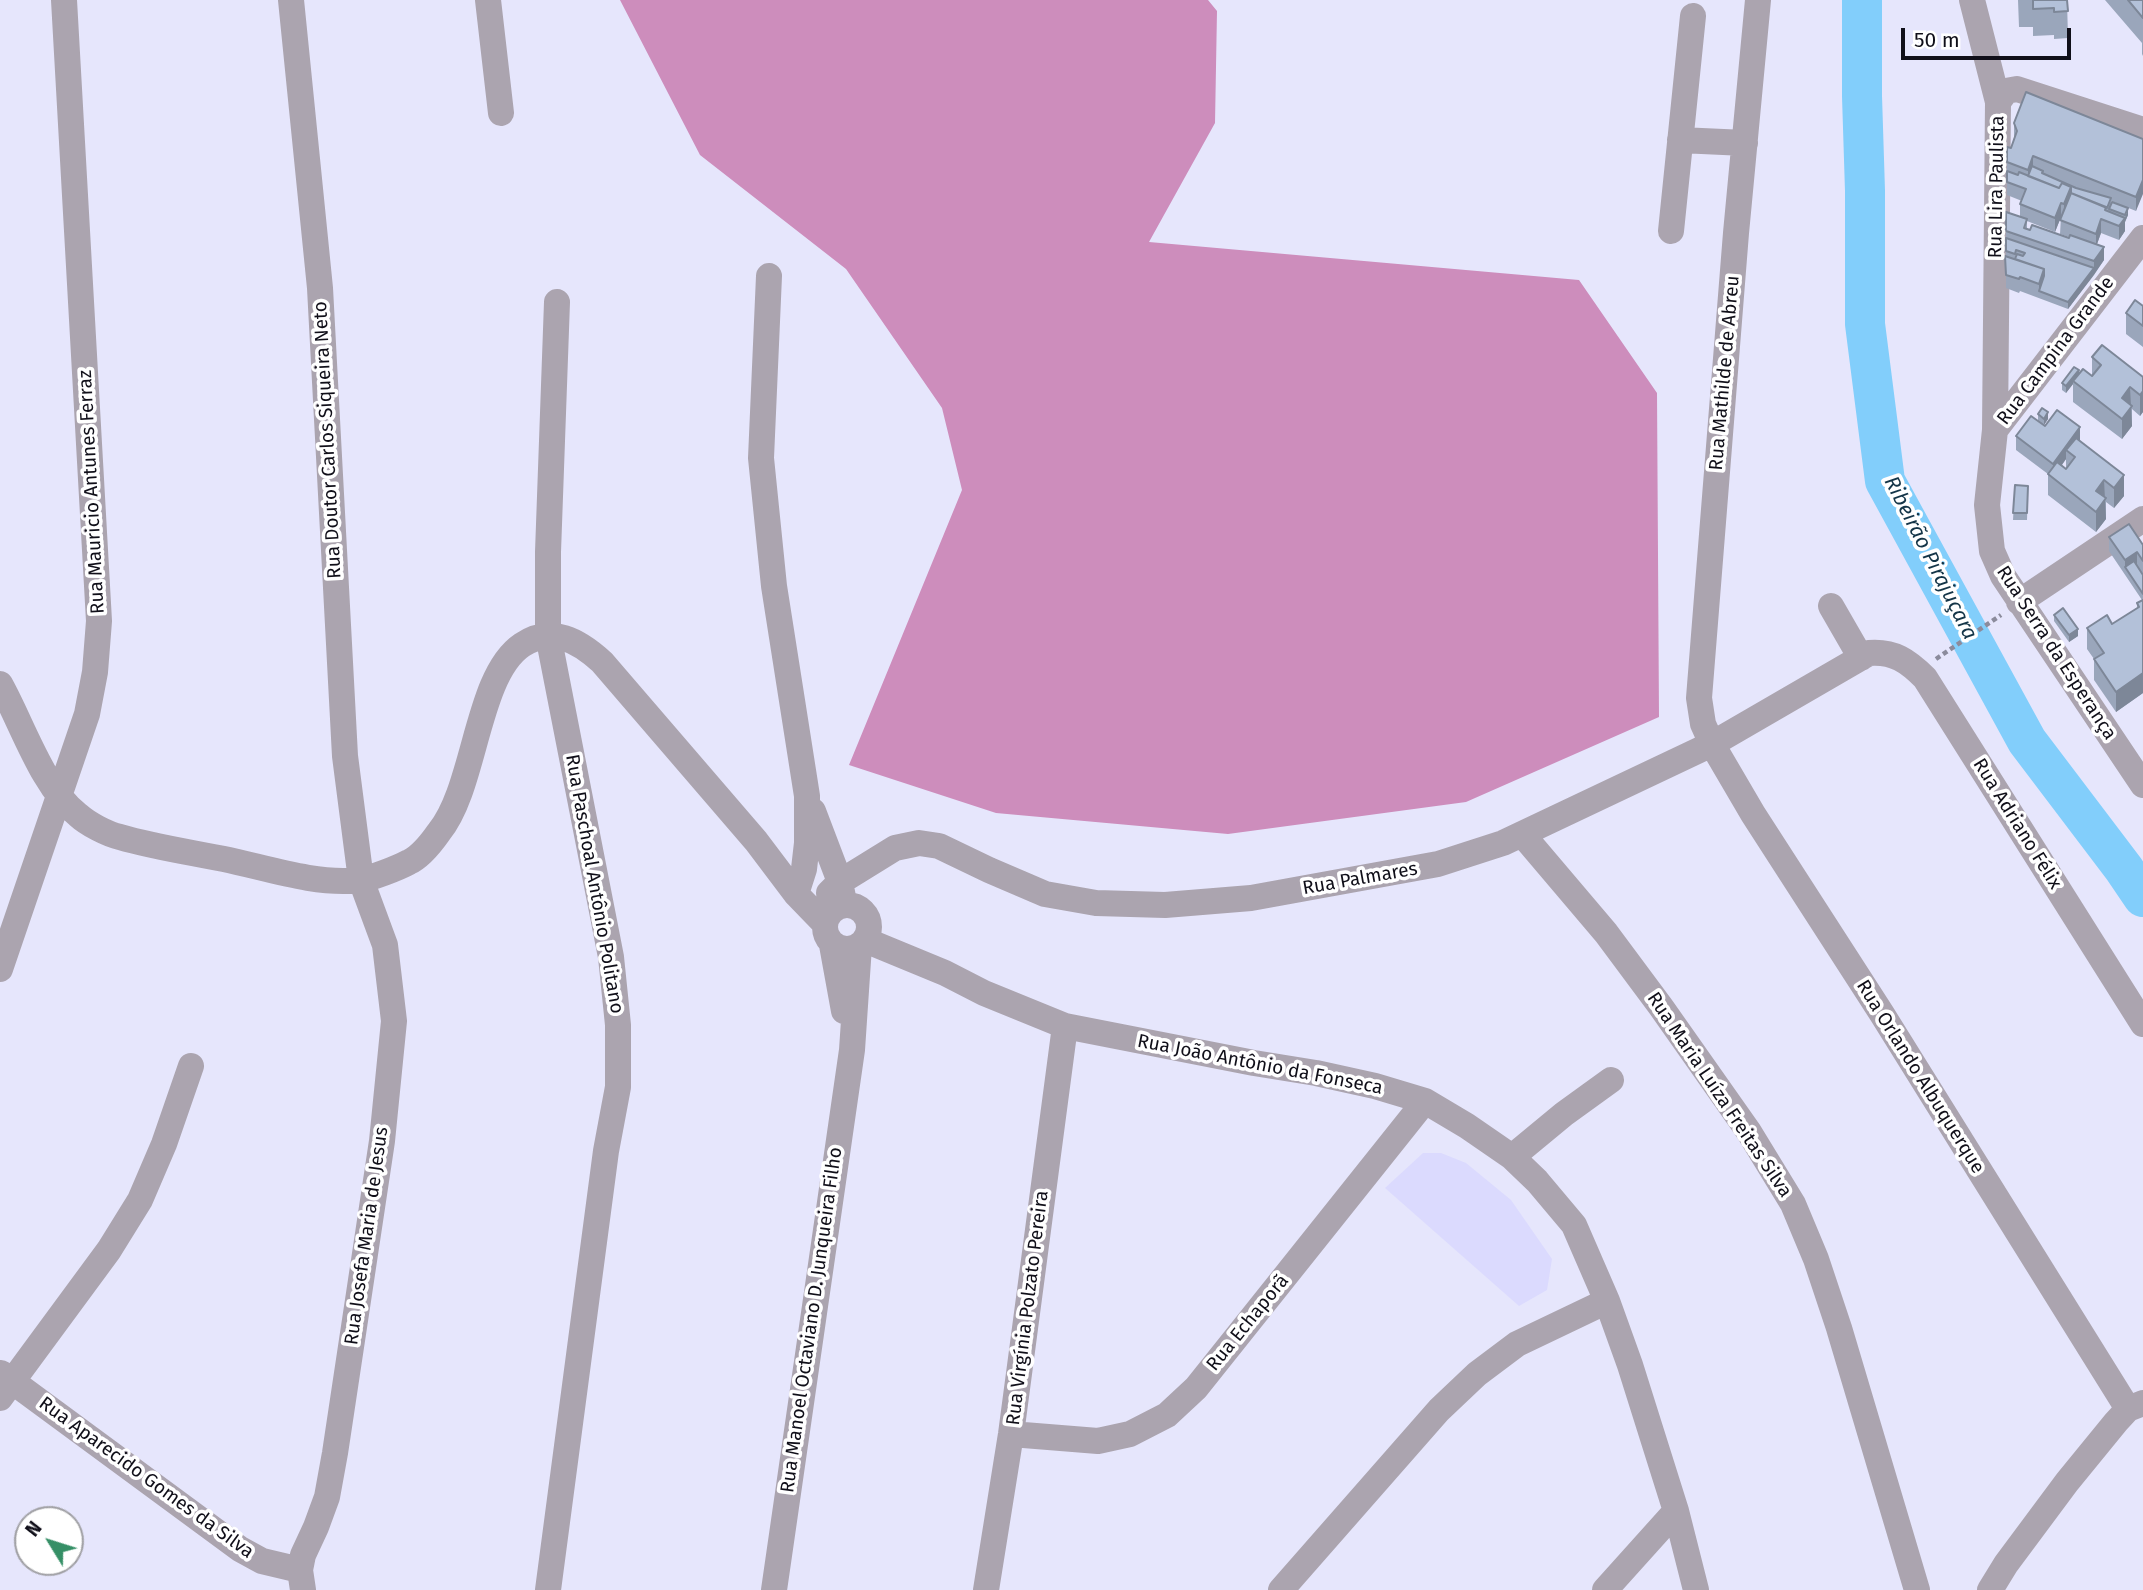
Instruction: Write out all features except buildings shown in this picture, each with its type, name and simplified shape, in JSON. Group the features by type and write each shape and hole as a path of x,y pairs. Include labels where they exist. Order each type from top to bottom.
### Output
{"street":[{"name":"Rua Mauricio Antunes Ferraz","path":"0,969 87,714 95,672 99,621 64,0"},
{"name":"Rua Doutor Carlos Siqueira Neto","path":"291,0 320,288 345,756 361,880"},
{"path":"488,0 501,113"},
{"name":"Rua Mathilde de Abreu","path":"1712,744 1703,724 1699,698 1758,0"},
{"path":"1972,0 1998,102"},
{"path":"1671,231 1693,16"},
{"name":"Rua Lira Paulista","path":"1995,430 1998,102 2006,91 2017,89 2143,130"},
{"path":"1680,140 1745,142"},
{"name":"Rua Campina Grande","path":"1995,430 2143,239"},
{"name":"Rua Manoel Octaviano D. Junqueira Filho","path":"769,276 761,458 774,586 807,796 835,909 852,1050"},
{"name":"Rua Paschoal Antônio Politano","path":"548,1590 604,1165 618,1087 618,1025 611,957 548,635 556,302"},
{"name":"Rua Serra da Esperança","path":"1995,430 1987,505 1988,527 1992,551 2003,576 2009,609 2143,785"},
{"path":"2009,609 2143,519"},
{"path":"1831,606 1865,655"},
{"path":"0,684 34,752 60,796 79,816 117,837 318,879 361,880 411,861 441,831 455,803 491,690 506,661 522,645 548,635 567,638 585,647 602,662 756,841 835,909 847,950 864,935 858,907 835,909"},
{"name":"Rua Adriano Félix","path":"1865,655 1883,652 1897,656 1925,678 2143,1024"},
{"name":"Rua Palmares","path":"835,909 895,848 919,843 939,846 1045,894 1096,903 1165,905 1251,898 1438,864 1522,834 1712,744 1865,655"},
{"name":"Rua Orlando Albuquerque","path":"1712,744 1753,814 2115,1385 2136,1406"},
{"name":"Rua Manoel Octaviano D. Junqueira Filho","path":"800,881 807,843 807,796"},
{"name":"Rua Maria Luíza Freitas Silva","path":"1522,834 1606,933 1661,1007 1749,1132 1793,1205 1816,1259 1839,1328 1917,1590"},
{"name":"Rua Josefa Maria de Jesus","path":"301,1580 303,1555 317,1527 327,1497 335,1453 382,1141 394,1021 385,945 361,880"},
{"name":"Rua Manoel Octaviano D. Junqueira Filho","path":"774,1590 852,1050 864,935"},
{"name":"Rua João Antônio da Fonseca","path":"864,935 984,993 1065,1026 1316,1073 1425,1101 1512,1157 1537,1181 1574,1225 1608,1301 1676,1511 1696,1590"},
{"name":"Rua Virgínia Polzato Pereira","path":"986,1590 1011,1434 1065,1026"},
{"path":"4,1384 109,1250 140,1200 164,1144 191,1066"},
{"path":"1512,1157 1611,1080"},
{"name":"Rua Echaporã","path":"1011,1434 1098,1441 1130,1434 1167,1415 1196,1388 1425,1101"},
{"path":"1281,1590 1439,1410 1477,1374 1517,1344 1608,1301"},
{"name":"Rua Aparecido Gomes da Silva","path":"4,1384 240,1549 301,1580"},
{"path":"1990,1590 2067,1482 2136,1406"},
{"path":"1605,1590 1676,1511"}],"path":[{"path":"1936,659 2009,609"}],"shaded area":[{"path":"620,0 1208,0 1217,11 1215,123 1149,242 1579,280 1657,393 1659,717 1466,802 1228,834 996,813 849,765 962,490 942,408 846,269 700,155"},
{"path":"1423,1153 1441,1153 1466,1163 1511,1200 1552,1259 1547,1290 1519,1306 1385,1188"}],"waterway":[{"name":"Ribeirão Pirajuçara","path":"1862,0 1865,324 1885,481 2027,741 2143,897"}]}
